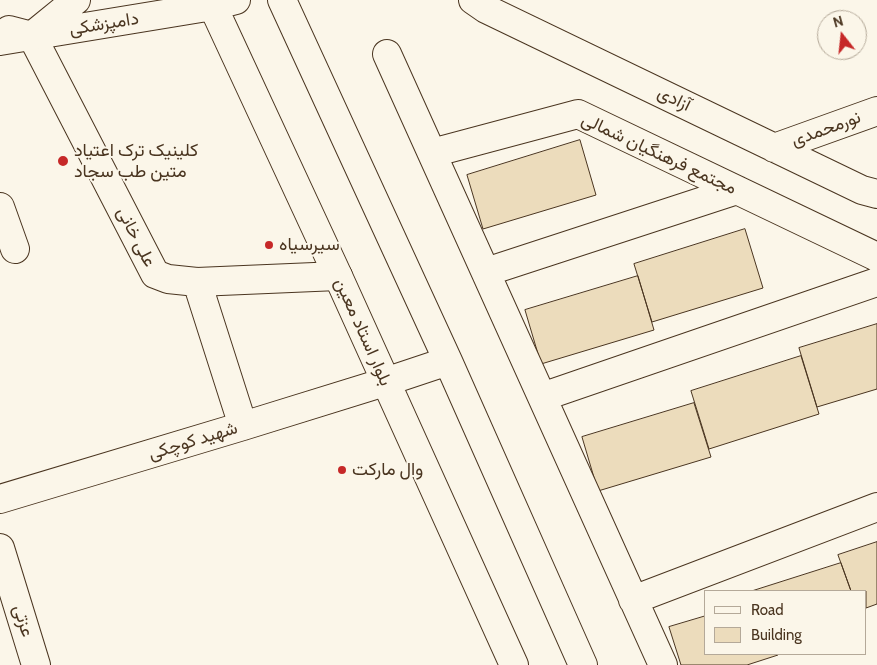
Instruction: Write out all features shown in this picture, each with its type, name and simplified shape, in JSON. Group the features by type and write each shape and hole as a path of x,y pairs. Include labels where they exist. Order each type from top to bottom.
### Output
{"street":[{"path":"0,28 32,36 76,0"},
{"path":"282,0 448,361 582,665"},
{"name":"آزادی","path":"473,0 486,9 774,148 862,190 877,194"},
{"name":"دامپزشکی","path":"0,41 220,2"},
{"name":"بلوار استاد معین","path":"220,2 338,276 510,664"},
{"name":"علی خانی","path":"32,36 155,274 168,279 197,282 338,276"},
{"path":"387,54 663,665"},
{"name":"نورمحمدی","path":"774,148 877,111"},
{"name":"مجتمع فرهنگیان شمالی","path":"432,154 578,114 877,257"},
{"path":"486,272 737,190"},
{"path":"0,206 15,249"},
{"path":"197,282 244,426"},
{"path":"542,397 877,282"},
{"name":"شهید کوچکی","path":"0,499 244,426 448,361"},
{"path":"634,600 877,507"},
{"name":"عزتی","path":"0,548 36,665"}],"building":[{"path":"580,140 596,195 483,229 467,175"},
{"path":"745,229 763,288 652,322 634,264"},
{"path":"638,276 654,330 541,364 525,310"},
{"path":"877,324 877,389 817,407 799,348"},
{"path":"801,356 819,414 709,449 691,391"},
{"path":"694,403 711,457 598,491 582,437"},
{"path":"877,542 877,604 867,608 867,590 851,590 838,555"},
{"path":"841,563 851,590 755,590"},
{"path":"704,617 704,655 778,655 747,665 681,665 669,627"}],"place":[{"name":"کلینیک ترک اعتیاد متین طب سجاد","path":"63,161"},
{"name":"سیرسیاه","path":"269,245"},
{"name":"وال مارکت","path":"342,470"}]}
